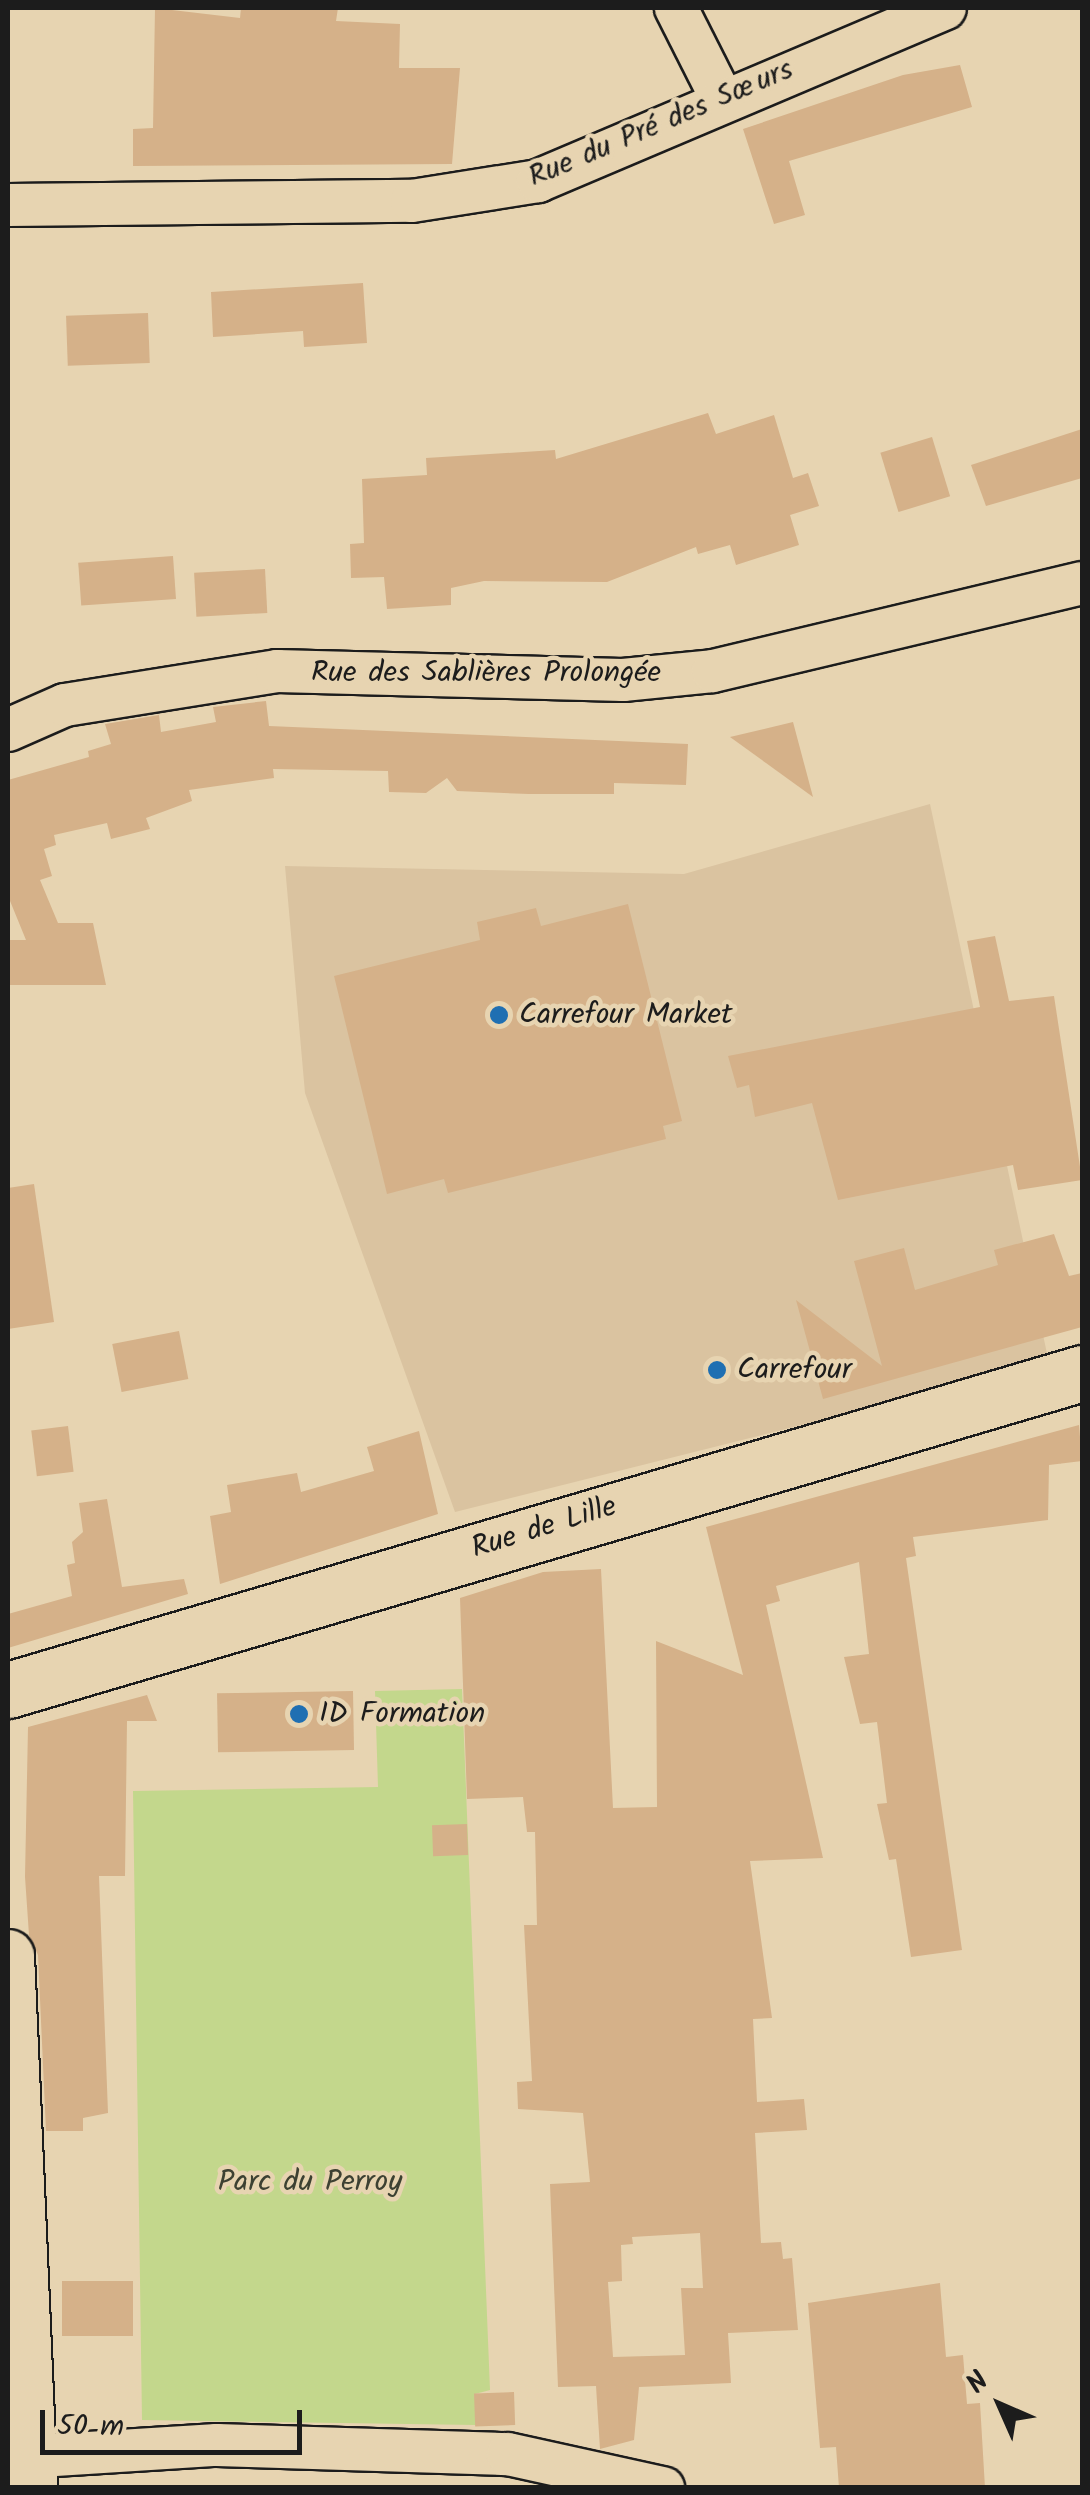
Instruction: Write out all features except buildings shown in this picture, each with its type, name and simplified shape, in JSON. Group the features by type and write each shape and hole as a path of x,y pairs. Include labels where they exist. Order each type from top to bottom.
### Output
{"main road":[{"name":"Rue de Lille","path":"8,1690 1082,1372"}],"street":[{"path":"676,8 722,99"},
{"name":"Rue du Pré des Sœurs","path":"8,205 412,201 538,181 722,99 944,8"},
{"name":"Rue des Sablières Prolongée","path":"8,730 64,705 239,674 623,680 713,671 1082,583"},
{"path":"8,1956 21,2467 217,2445 508,2454 664,2488"}],"shaded area":[{"path":"930,804 1049,1363 455,1512 305,1093 285,866 684,874"}],"green space":[{"name":"Parc du Perroy","path":"462,1689 490,2390 475,2394 476,2425 142,2420 133,1791 378,1787 375,1691"}],"place":[{"name":"Carrefour Market","path":"499,1015"},
{"name":"Carrefour","path":"717,1370"},
{"name":"ID Formation","path":"299,1714"}]}
